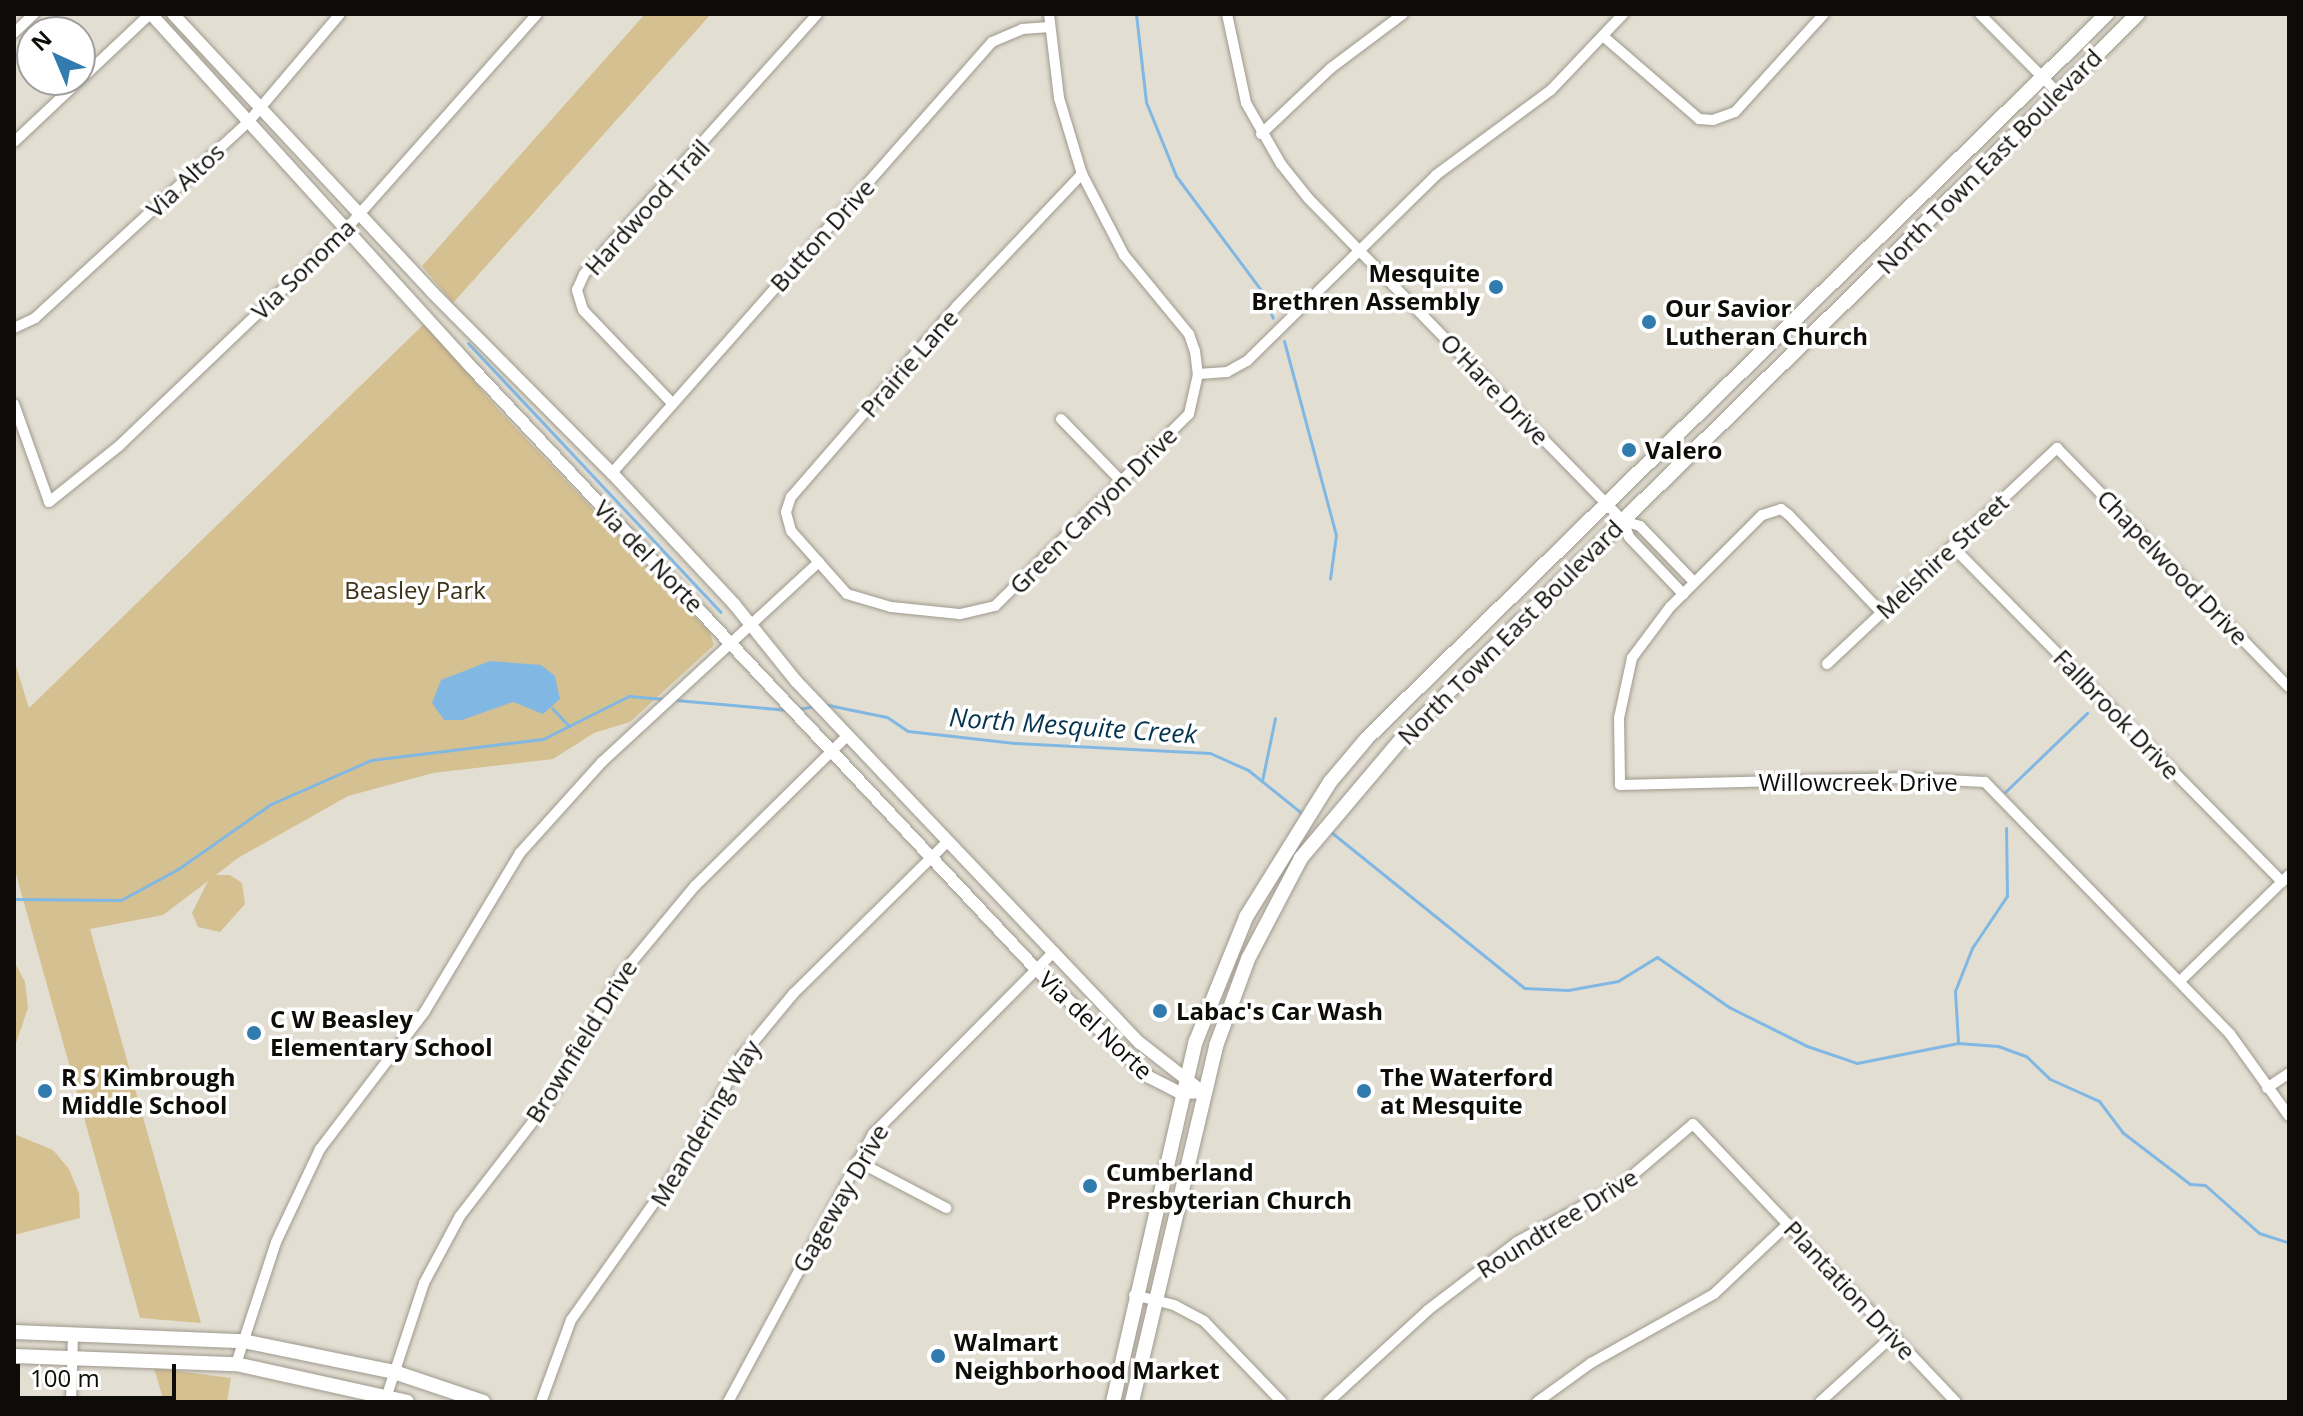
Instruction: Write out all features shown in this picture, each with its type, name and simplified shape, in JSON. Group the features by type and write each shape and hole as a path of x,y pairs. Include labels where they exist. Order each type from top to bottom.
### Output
{"main road":[{"name":"North Town East Boulevard","path":"1113,1402 1134,1295 1186,1074 1246,917 1330,782 1367,738 2107,14"},
{"name":"North Town East Boulevard","path":"1132,1402 1203,1092 1265,922 1301,858 1346,798 2138,14"},
{"path":"1954,163 1970,180"},
{"path":"1754,359 1772,376"},
{"path":"1246,917 1265,922"},
{"path":"14,1332 243,1341 394,1372 483,1402"},
{"path":"14,1356 73,1355 236,1364 387,1395 407,1402"}],"street":[{"path":"14,33 34,14"},
{"path":"96,65 150,14"},
{"name":"Via del Norte","path":"150,14 561,463 814,727 930,858 1037,970 1149,1077 1180,1093 1203,1092"},
{"name":"Via del Norte","path":"173,14 612,473 750,625 796,681 1140,1043 1186,1074 1203,1092"},
{"name":"Via Altos","path":"14,328 35,318 250,120 340,14"},
{"name":"Via Sonoma","path":"14,404 49,502 109,456 347,228 537,14"},
{"name":"Hardwood Trail","path":"671,402 583,310 577,290 584,274 817,14"},
{"path":"1049,14 1059,98 1082,174 1124,255 1189,334 1198,374 1227,372 1247,361 1436,175 1551,90 1623,14"},
{"name":"O'Hare Drive","path":"1227,14 1234,65 1261,134 1308,198 1623,521"},
{"path":"1261,134 1331,68 1403,14"},
{"path":"1603,36 1699,119 1713,120 1735,112 1824,14"},
{"path":"1980,14 2058,93"},
{"name":"Button Drive","path":"612,473 671,402 992,42 1022,29 1050,27"},
{"path":"14,142 63,96"},
{"name":"Prairie Lane","path":"819,562 788,524 791,497 957,306 1082,174"},
{"name":"Green Canyon Drive","path":"819,562 847,594 860,600 974,614 1006,597 1189,414 1198,374"},
{"path":"1061,419 1122,482"},
{"name":"Melshire Street","path":"1827,664 2057,448"},
{"name":"Chapelwood Drive","path":"2057,448 2289,687"},
{"path":"1623,521 1629,537 1683,594 1762,515 1781,509 1882,613"},
{"path":"1623,521 1640,526 1694,582"},
{"name":"Fallbrook Drive","path":"1952,546 2286,879"},
{"path":"236,1364 276,1242 328,1137 425,1011 529,841 693,676 819,562"},
{"name":"Willowcreek Drive","path":"1683,594 1632,658 1619,718 1620,785 1905,778 1985,782 2230,1034 2289,1116"},
{"name":"Brownfield Drive","path":"387,1395 424,1283 460,1216 549,1101 621,975 695,886 848,735"},
{"name":"Meandering Way","path":"541,1402 571,1320 694,1146 741,1057 794,993 948,841"},
{"path":"2180,981 2286,879"},
{"name":"Gageway Drive","path":"728,1402 857,1161 890,1112 1054,952"},
{"path":"2267,1088 2289,1073"},
{"name":"Roundtree Drive","path":"1328,1402 1453,1291 1517,1242 1621,1185 1693,1124 1746,1176"},
{"path":"857,1161 946,1208"},
{"name":"Plantation Drive","path":"1746,1176 1956,1402"},
{"path":"1537,1402 1591,1363 1714,1294 1788,1224"},
{"path":"1134,1295 1154,1298 1204,1321 1282,1402"},
{"path":"71,1402 73,1333"},
{"path":"1820,1402 1894,1335"}],"green space":[{"path":"645,14 711,14 453,303 422,266"},
{"name":"Beasley Park","path":"425,323 496,407 710,633 714,645 630,722 594,733 553,759 433,773 348,796 238,858 216,875 230,875 242,883 245,904 220,932 198,927 192,913 208,881 163,915 90,929 201,1323 140,1318 14,867 14,660 29,708"},
{"path":"14,961 25,982 28,1008 14,1049"},
{"path":"14,1134 53,1150 69,1169 79,1193 80,1218 14,1235"},
{"path":"154,1368 231,1378 227,1402 164,1402"}],"water":[{"path":"490,661 541,665 555,676 560,699 543,714 513,702 462,720 444,720 432,703 441,680"}],"waterway":[{"path":"1136,14 1146,102 1176,176 1261,290 1273,318"},
{"path":"1284,341 1336,535 1330,579"},
{"path":"468,343 721,612"},
{"name":"North Mesquite Creek","path":"14,899 121,900 178,869 271,804 371,760 543,739 629,696 664,699"},
{"name":"North Mesquite Creek","path":"676,700 788,710"},
{"name":"North Mesquite Creek","path":"823,704 887,717 908,731 1014,743 1210,753 1248,770 1304,815"},
{"name":"North Mesquite Creek","path":"799,709 815,706"},
{"path":"552,708 569,726"},
{"path":"2005,792 2087,713"},
{"path":"1262,781 1275,718"},
{"path":"1958,1042 1955,991 1972,948 2007,896 2006,828"},
{"name":"North Mesquite Creek","path":"1331,832 1524,988 1568,990 1618,981 1657,957 1729,1007 1807,1046 1857,1063 1958,1043 1998,1046 2026,1056 2050,1079 2099,1101 2122,1132 2190,1184 2205,1185 2259,1233 2289,1243"}],"place":[{"name":"Mesquite Brethren Assembly","path":"1496,287"},
{"name":"Our Savior Lutheran Church","path":"1649,322"},
{"name":"Valero","path":"1629,450"},
{"name":"Labac's Car Wash","path":"1160,1011"},
{"name":"C W Beasley Elementary School","path":"254,1033"},
{"name":"R S Kimbrough Middle School","path":"45,1091"},
{"name":"The Waterford at Mesquite","path":"1364,1091"},
{"name":"Cumberland Presbyterian Church","path":"1090,1186"},
{"name":"Walmart Neighborhood Market","path":"938,1356"}]}
